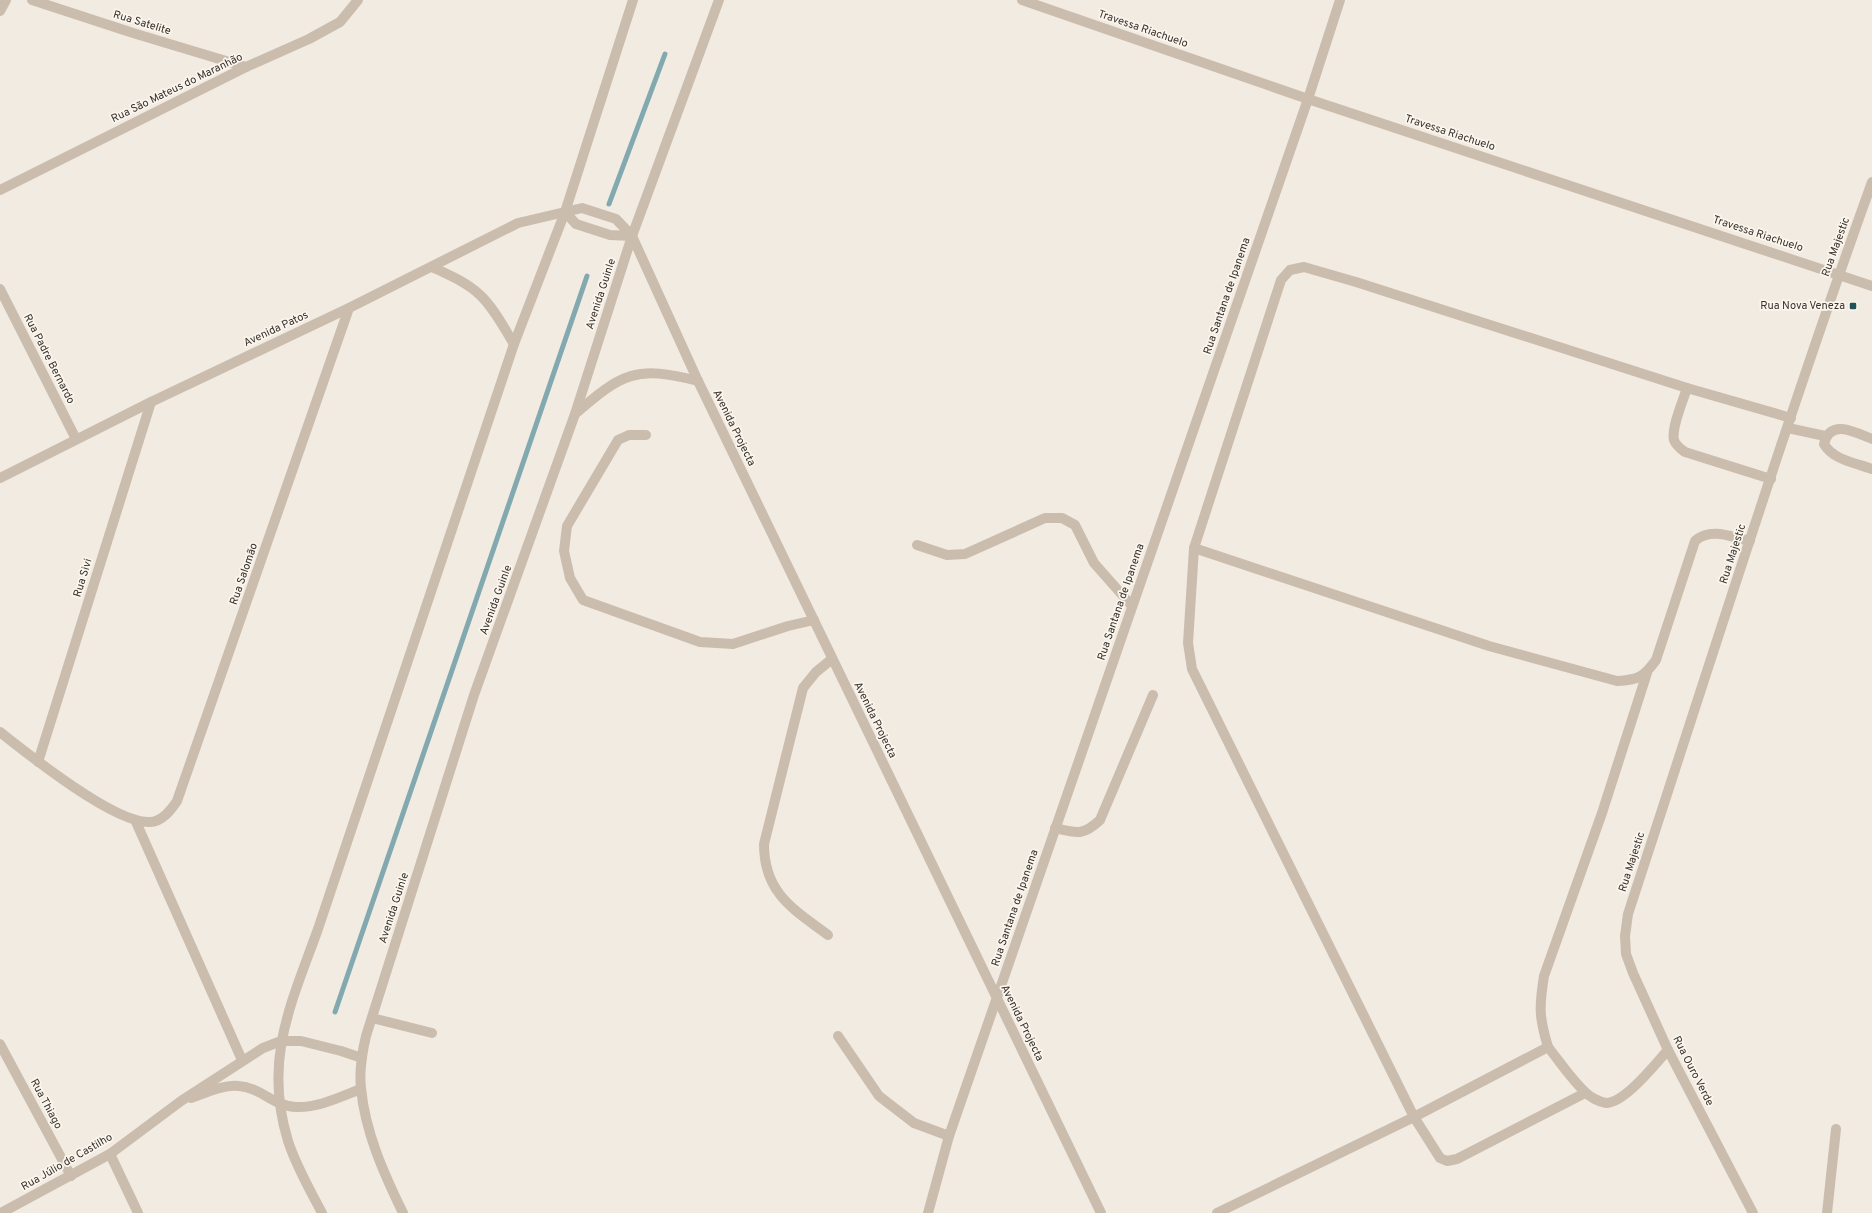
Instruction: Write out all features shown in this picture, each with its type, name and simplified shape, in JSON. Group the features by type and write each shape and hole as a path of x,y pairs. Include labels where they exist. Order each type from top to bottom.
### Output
{"street":[{"path":"0,11 6,0"},
{"name":"Rua Satelite","path":"32,0 133,33 246,67"},
{"name":"Rua São Mateus do Maranhão","path":"0,190 246,67 340,22 358,0"},
{"path":"322,1213 288,1142 279,1104 278,1067 281,1041 287,1017 318,930 514,344 565,212 633,0"},
{"name":"Avenida Guinle","path":"403,1213 388,1182 370,1135 361,1089 362,1058 372,1018 474,695 575,414 632,236 719,0"},
{"name":"Travessa Riachuelo","path":"1022,0 1308,99 1872,286"},
{"name":"Rua Santana de Ipanema","path":"928,1213 950,1136 996,998 1308,99 1340,0"},
{"name":"Rua Majestic","path":"1625,936 1628,914 1750,541 1839,274 1872,182"},
{"name":"Avenida Patos","path":"0,478 151,402 349,308 518,223 582,208 616,219 632,236"},
{"path":"565,212 576,224 610,235 632,236"},
{"name":"Avenida Projecta","path":"632,236 698,381 1101,1213"},
{"path":"432,267 458,279 481,296 499,319 514,344"},
{"path":"1586,1093 1457,1159 1447,1161 1440,1158 1414,1117 1192,669 1188,643 1194,548 1281,280 1290,270 1304,267 1356,282 1687,388 1791,418"},
{"name":"Rua Padre Bernardo","path":"0,289 76,439"},
{"name":"Rua Salomão","path":"136,822 151,822 167,815 177,801 349,308"},
{"path":"575,414 605,388 622,379 645,373 668,373 698,381"},
{"path":"1687,388 1674,430 1674,441 1678,447 1685,452 1771,479"},
{"name":"Rua Sivi","path":"38,762 151,402"},
{"path":"1788,428 1826,436"},
{"path":"1872,439 1839,428 1832,430 1826,436 1824,444 1828,452 1872,469"},
{"path":"646,435 629,435 618,440 567,526 564,551 570,578 583,600 700,642 733,644 788,626 814,620"},
{"path":"917,545 947,555 965,554 1045,518 1062,518 1074,525 1094,563 1132,606"},
{"path":"1668,1050 1630,1089 1616,1100 1607,1103 1598,1101 1586,1093 1548,1047 1540,1022 1540,1000 1544,976 1602,813 1647,673 1656,660 1695,541 1702,535 1712,533 1750,541"},
{"path":"1194,548 1489,646 1617,681 1634,680 1647,673"},
{"path":"828,936 785,903 770,880 764,859 764,844 803,688 816,672 832,659"},
{"path":"1055,828 1077,834 1090,830 1100,820 1153,695"},
{"path":"0,732 38,762 113,812 136,822 242,1060"},
{"name":"Rua Ouro Verde","path":"1625,936 1626,954 1633,973 1668,1050 1753,1213"},
{"path":"372,1018 432,1033"},
{"path":"838,1036 879,1096 914,1123 950,1136"},
{"path":"281,1041 302,1041 362,1058"},
{"name":"Rua Júlio de Castilho","path":"1,1213 110,1154 182,1101 242,1060 263,1048 281,1041"},
{"name":"Rua Thiago","path":"0,1044 70,1176"},
{"path":"1217,1213 1414,1117 1548,1047"},
{"name":"Rua Júlio de Castilho","path":"182,1101 225,1088 239,1086 257,1091 279,1104"},
{"path":"279,1104 294,1107 308,1107 361,1089"},
{"path":"1827,1213 1836,1129"},
{"path":"110,1154 138,1213"}],"waterway":[{"path":"609,204 665,54"},
{"path":"335,1012 587,276"}],"place":[{"name":"Rua Nova Veneza","path":"1853,306"}]}
